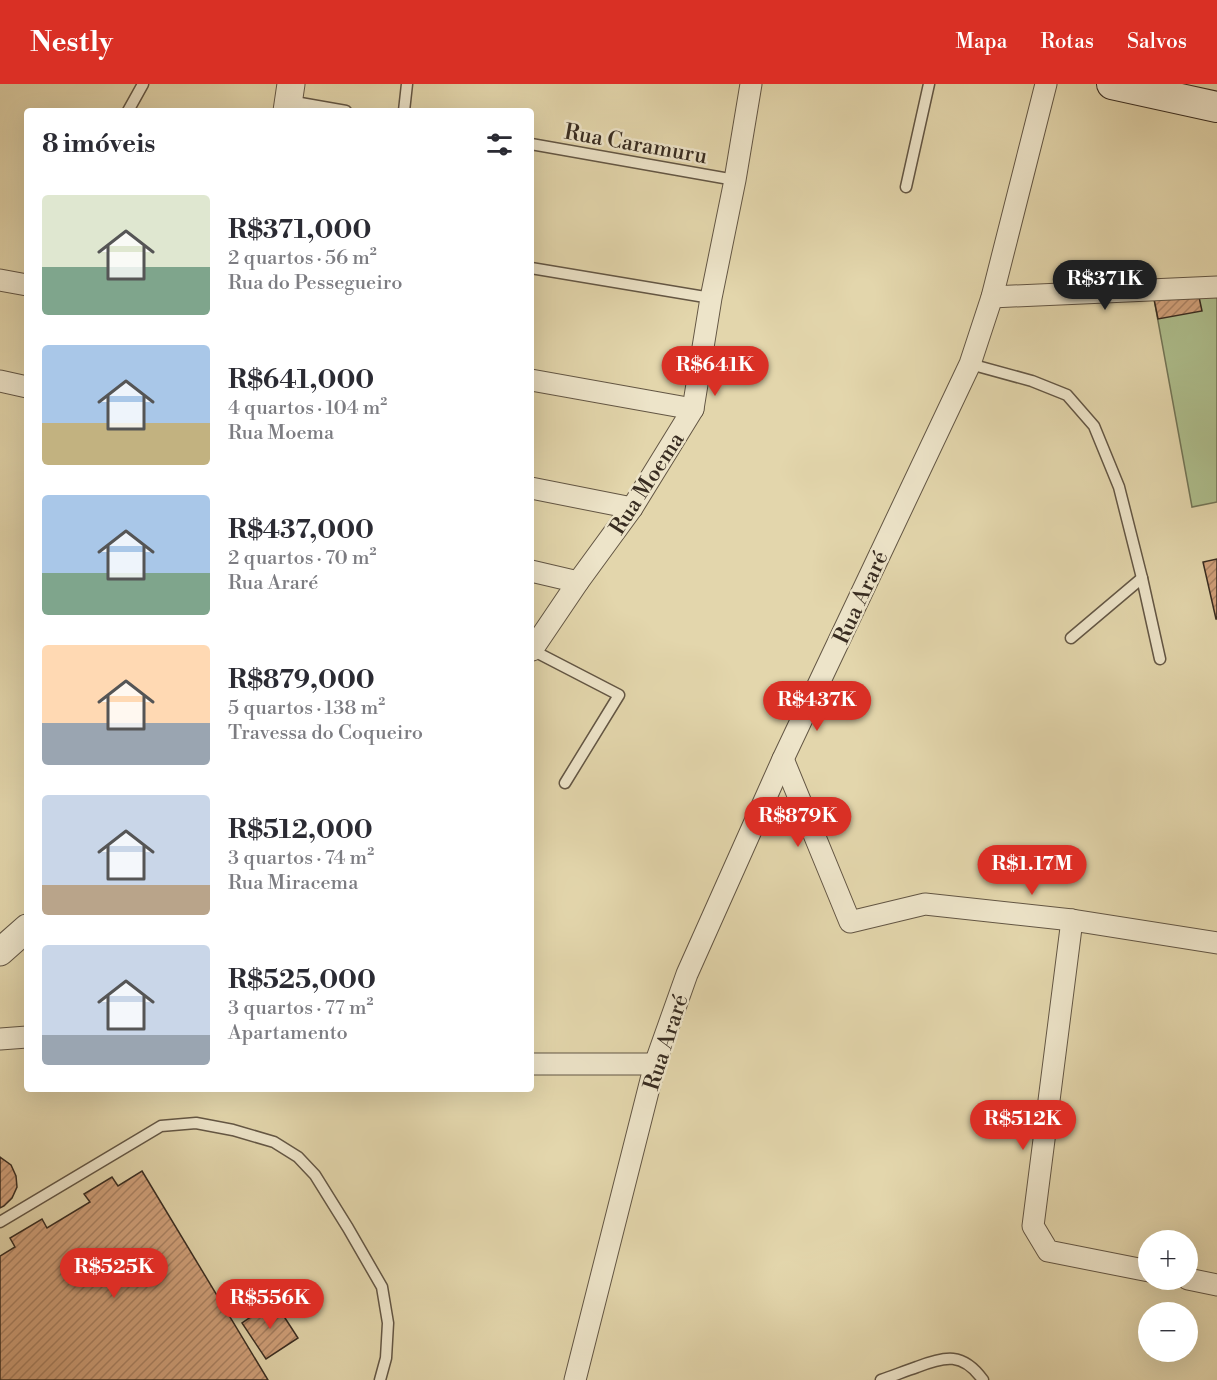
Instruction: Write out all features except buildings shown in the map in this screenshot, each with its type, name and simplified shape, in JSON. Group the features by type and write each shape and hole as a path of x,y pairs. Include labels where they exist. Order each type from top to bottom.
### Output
{"main road":[{"path":"1112,84 1217,107"}],"street":[{"name":"Rua Moema","path":"534,647 632,508 693,409 751,84"},
{"name":"Rua Araré","path":"575,1380 655,1064 687,974 783,759 970,364 992,297 1046,84"},
{"path":"0,280 24,284"},
{"path":"992,297 1217,287"},
{"path":"0,381 24,386"},
{"path":"534,381 693,409"},
{"path":"534,489 632,508"},
{"path":"534,572 578,582"},
{"path":"783,759 850,922 925,904 1072,920 1217,943"},
{"path":"1072,920 1033,1226 1048,1251 1138,1269"},
{"path":"0,952 24,931"},
{"path":"0,1039 24,1037"},
{"path":"534,1064 655,1064"},
{"path":"1198,1281 1217,1285"}],"lane":[{"path":"130,108 143,84"},
{"path":"404,108 407,84"},
{"path":"906,187 929,84"},
{"path":"289,98 333,108"},
{"name":"Rua Caramuru","path":"534,145 735,180"},
{"path":"534,268 711,298"},
{"path":"970,364 1032,381 1067,395 1094,426 1119,487 1160,659"},
{"path":"1071,638 1142,578"},
{"path":"534,651 619,695 565,783"},
{"path":"0,1222 161,1126 196,1123 233,1130 274,1142 298,1157 315,1175 382,1287 388,1323 386,1358 380,1380"},
{"path":"881,1380 937,1359 950,1358 963,1361 983,1380"}],"green space":[{"path":"1217,296 1217,502 1192,507 1154,299"}]}
